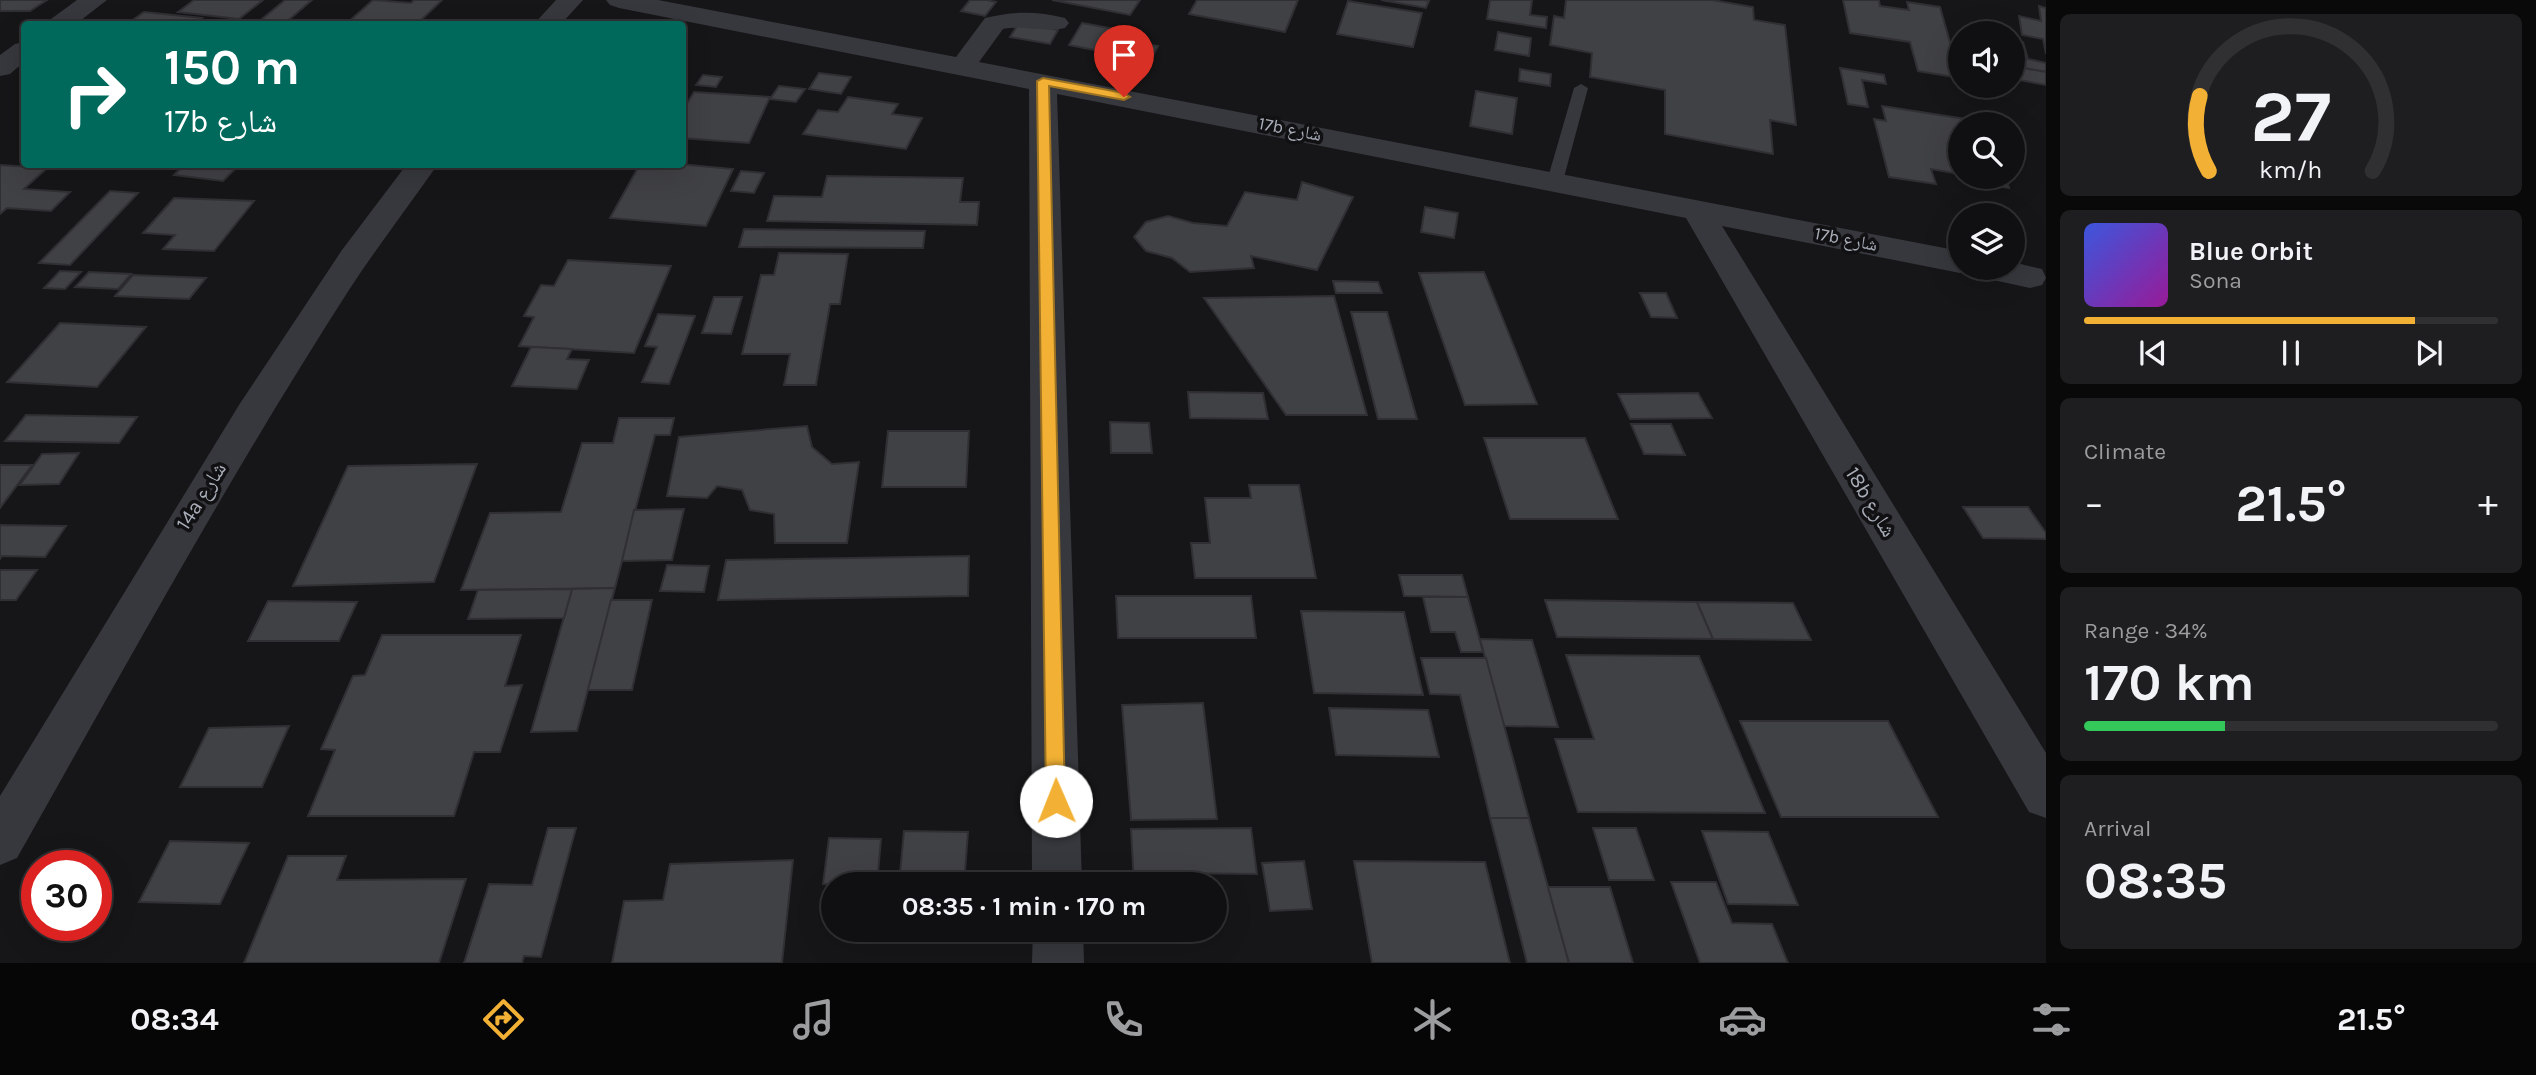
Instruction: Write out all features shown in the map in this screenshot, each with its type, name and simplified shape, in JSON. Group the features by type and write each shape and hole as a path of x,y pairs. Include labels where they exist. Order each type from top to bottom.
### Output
{"street":[{"path":"64,21 94,0"},
{"path":"550,21 570,0"},
{"name":"17b شارع","path":"619,0 963,65 1948,260"},
{"path":"963,65 994,23 1021,18 1056,23"},
{"path":"0,68 21,52"},
{"path":"1043,81 1057,872"},
{"name":"14a شارع","path":"0,841 169,548 260,400 332,291 421,168"},
{"name":"18b شارع","path":"1696,209 2046,796"},
{"path":"2025,275 2031,276"},
{"path":"1058,942 1058,963"}],"lane":[{"path":"1555,181 1581,88"}],"building":[{"path":"0,0 47,0 30,11 0,11"},
{"path":"194,0 263,0 239,19 178,12"},
{"path":"285,0 312,0 288,21 260,21"},
{"path":"373,0 411,3 414,0 442,0 420,21 349,21"},
{"path":"970,0 996,2 985,16 961,11"},
{"path":"1052,0 1140,0 1130,15"},
{"path":"1197,0 1298,0 1285,32 1189,14"},
{"path":"1381,0 1423,0 1429,1 1426,8"},
{"path":"1490,0 1532,0 1530,15 1547,17 1546,28 1487,19"},
{"path":"1566,0 1712,0 1753,7 1754,20 1785,25 1796,125 1770,120 1773,154 1665,134 1665,90 1590,77 1592,53 1550,45 1554,16 1564,18"},
{"path":"1843,0 1879,0 1880,6 1909,10 1907,2 1940,7 1948,35 1948,76 1918,71 1910,42 1850,33"},
{"path":"1348,1 1422,13 1413,47 1337,34"},
{"path":"2039,6 2046,8 2046,54 2043,39 2025,36 2025,21 2020,21 2019,16 2041,21"},
{"path":"144,12 202,18 198,21 131,21"},
{"path":"1019,23 1058,30 1050,44 1010,37"},
{"path":"1082,23 1137,33 1125,56 1069,45"},
{"path":"1498,32 1531,38 1529,56 1495,50"},
{"path":"1133,42 1158,46 1149,63 1124,58"},
{"path":"2025,49 2028,59 2046,63 2046,72 2025,68"},
{"path":"1840,68 1884,75 1886,84 1862,80 1868,107 1848,104"},
{"path":"2025,68 2046,72 2046,85 2025,81"},
{"path":"1520,69 1551,74 1550,86 1519,81"},
{"path":"819,73 851,77 841,94 809,89"},
{"path":"703,75 722,77 716,87 696,85"},
{"path":"779,86 805,89 796,102 770,99"},
{"path":"1476,91 1517,98 1512,134 1470,126"},
{"path":"694,92 770,97 749,143 686,138 686,105"},
{"path":"848,97 898,104 892,114 922,118 906,149 803,134 818,110 838,112"},
{"path":"1882,106 1948,116 1948,172 1931,169 1936,184 1889,177 1874,119 1886,121"},
{"path":"0,165 47,168 24,189 70,192 51,211 7,208 0,214"},
{"path":"686,165 733,169 706,226 610,218 638,168 686,168"},
{"path":"181,168 236,168 223,181 174,175"},
{"path":"741,171 764,173 754,193 731,191"},
{"path":"827,176 963,178 960,202 979,202 977,225 767,221 774,196 822,197"},
{"path":"1302,182 1353,197 1317,270 1251,256 1254,268 1190,272 1172,258 1146,251 1134,237 1146,222 1168,216 1193,223 1227,226 1245,192 1297,200"},
{"path":"110,191 138,193 70,265 39,263"},
{"path":"174,198 254,201 214,251 163,249 175,235 143,233"},
{"path":"1425,207 1458,213 1454,238 1421,232"},
{"path":"744,229 925,231 923,248 739,247"},
{"path":"779,253 848,254 840,304 830,304 816,385 784,385 790,354 742,354 761,275 774,275"},
{"path":"568,260 671,266 634,353 519,346 534,317 524,316 541,285 554,286"},
{"path":"60,271 81,272 65,289 44,288"},
{"path":"89,272 131,274 118,289 75,287"},
{"path":"1484,272 1537,404 1465,405 1419,273"},
{"path":"133,275 206,278 189,299 115,296"},
{"path":"1333,281 1378,282 1382,293 1336,293"},
{"path":"1640,293 1666,293 1677,318 1651,317"},
{"path":"1334,296 1367,415 1286,415 1204,298"},
{"path":"714,297 742,297 731,334 702,333"},
{"path":"1351,312 1387,312 1417,419 1378,419"},
{"path":"658,314 695,316 669,384 642,382 657,347 645,346"},
{"path":"60,323 146,327 97,387 7,382"},
{"path":"531,347 572,349 567,359 589,360 577,389 512,386"},
{"path":"1188,392 1263,393 1268,419 1190,418"},
{"path":"1698,393 1712,418 1630,419 1618,394"},
{"path":"26,415 137,417 119,443 5,441"},
{"path":"619,418 674,418 670,435 655,435 615,588 461,590 490,513 561,512 582,443 613,443"},
{"path":"1110,422 1149,423 1152,453 1111,453"},
{"path":"1631,424 1671,424 1685,455 1644,454"},
{"path":"807,426 812,447 832,464 859,462 847,543 775,543 774,514 750,510 742,490 717,486 707,498 667,496 679,437"},
{"path":"888,431 969,431 966,487 882,487"},
{"path":"1484,438 1585,438 1618,519 1510,519"},
{"path":"79,453 59,484 20,485 42,454"},
{"path":"477,464 434,582 293,586 348,466"},
{"path":"0,465 32,465 0,508"},
{"path":"1249,485 1299,485 1316,578 1195,578 1191,543 1210,543 1205,498 1251,498"},
{"path":"1963,507 2028,507 2046,533 2046,539 1983,538"},
{"path":"684,509 672,560 622,561 634,510"},
{"path":"0,525 66,526 45,557 2,556 0,559"},
{"path":"969,556 968,596 718,600 726,560"},
{"path":"667,565 709,566 704,592 660,591"},
{"path":"0,570 37,570 16,600 0,600"},
{"path":"1399,575 1462,575 1468,597 1404,596"},
{"path":"615,588 577,731 531,732 572,589"},
{"path":"572,589 564,618 468,619 478,590"},
{"path":"1116,596 1251,596 1256,638 1118,638"},
{"path":"1423,597 1468,597 1483,652 1461,652 1455,632 1431,632"},
{"path":"611,600 652,600 632,690 588,690"},
{"path":"1545,600 1697,602 1713,639 1557,637"},
{"path":"268,601 357,602 339,641 248,641"},
{"path":"1697,602 1793,603 1811,640 1713,639"},
{"path":"1301,611 1404,612 1423,695 1314,693"},
{"path":"382,635 521,635 505,686 522,685 500,752 474,752 454,816 308,816 335,750 321,749 353,676 365,675"},
{"path":"1480,639 1532,640 1558,727 1504,726"},
{"path":"1566,655 1699,656 1765,813 1578,812 1555,739 1594,739"},
{"path":"1421,658 1486,658 1529,818 1490,818 1460,695 1430,694"},
{"path":"1203,703 1217,819 1131,820 1122,705"},
{"path":"1329,708 1428,710 1439,757 1336,755"},
{"path":"1740,721 1888,721 1938,817 1781,817"},
{"path":"289,726 262,787 180,787 209,728"},
{"path":"1490,818 1529,818 1569,963 1527,963"},
{"path":"548,828 576,828 541,957 524,956 522,963 464,963 489,884 532,885"},
{"path":"1251,828 1257,874 1133,872 1131,829"},
{"path":"1593,828 1636,828 1654,880 1609,880"},
{"path":"904,831 968,832 965,872 900,872"},
{"path":"1702,831 1768,832 1798,905 1728,904"},
{"path":"829,838 881,839 878,872 825,872"},
{"path":"170,841 249,843 220,904 139,902"},
{"path":"288,856 346,856 337,880 466,879 439,963 244,963"},
{"path":"793,860 782,963 612,963 624,901 663,900 670,864"},
{"path":"1304,861 1312,909 1270,911 1262,863"},
{"path":"1354,861 1485,862 1510,963 1372,963"},
{"path":"1671,882 1716,882 1732,923 1772,924 1788,963 1700,963"},
{"path":"1548,887 1610,887 1633,963 1569,963"}],"route":[{"path":"1056,801 1043,81 1124,97"}]}
